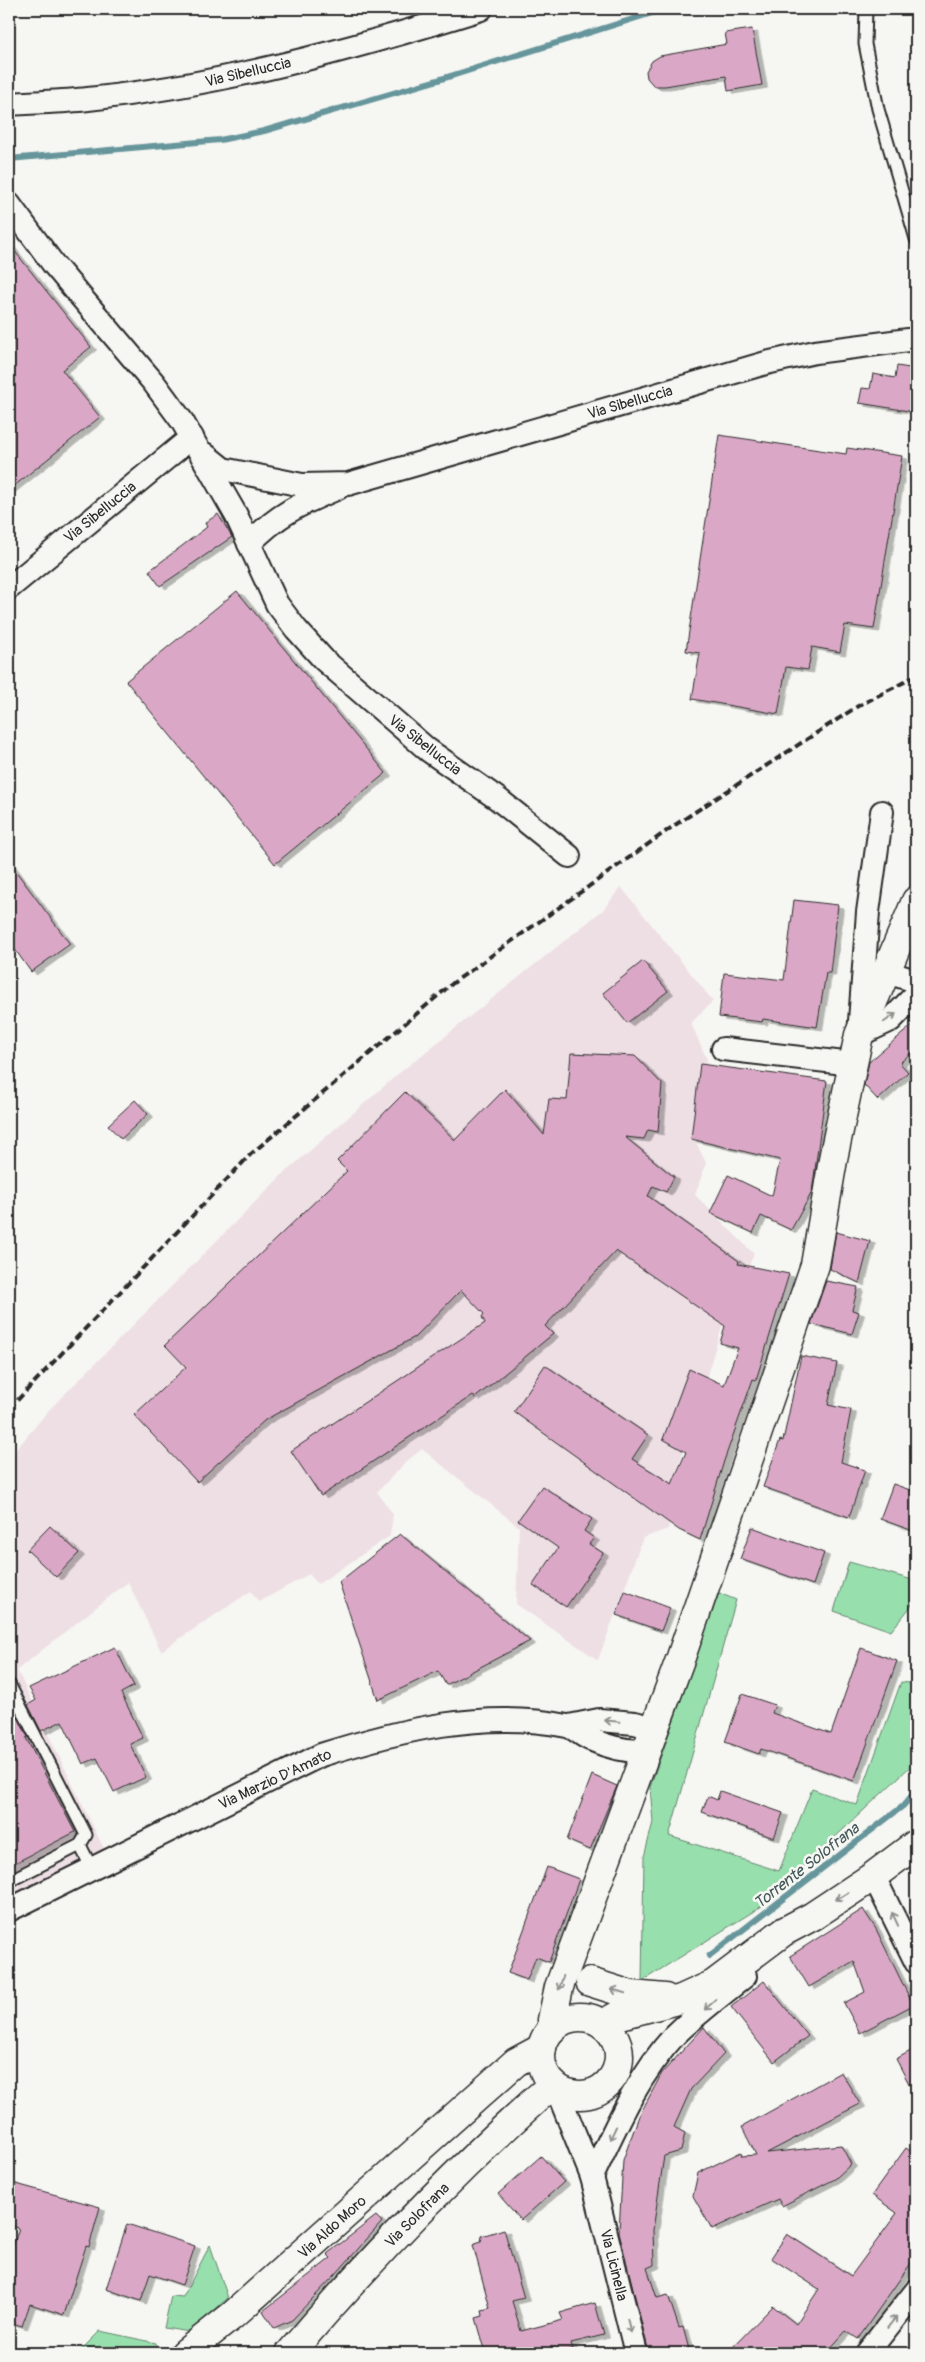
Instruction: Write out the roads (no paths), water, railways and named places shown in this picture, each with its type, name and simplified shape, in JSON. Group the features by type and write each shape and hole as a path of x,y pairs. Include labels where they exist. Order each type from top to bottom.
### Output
{"main road":[{"path":"547,2038 563,2021 574,2018 586,2018 600,2022 613,2035 618,2047 619,2059 616,2072 610,2082 600,2090 588,2095 575,2096 554,2084 541,2060 559,1987 649,1739 681,1657 815,1265 859,1035 916,902"},
{"path":"600,2022 681,1999 714,1984 783,1932 813,1916 872,1877 916,1844"},
{"path":"576,1939 590,1982 600,2022"},
{"path":"590,1982 631,1995 681,1999"},
{"name":"Via Aldo Moro","path":"185,2353 233,2315 516,2062 547,2038"},
{"path":"476,2099 513,2090 554,2084"},
{"name":"Via Solofrana","path":"290,2353 406,2224 518,2115 554,2084"}],"street":[{"name":"Via Sibelluccia","path":"9,104 88,99 185,85 243,74 410,31 481,9"},
{"name":"Via Sibelluccia","path":"9,204 54,265 154,383 196,444 215,481 236,515 277,604 296,629 324,660 428,750 498,799 568,856"},
{"name":"Via Sibelluccia","path":"249,544 267,525 292,508 348,484 766,363 815,352 916,339"},
{"name":"Via Sibelluccia","path":"196,444 223,469 302,485 348,484"},
{"name":"Via Sibelluccia","path":"9,588 196,444"},
{"path":"882,812 868,912 859,1035 891,1020 916,994"},
{"path":"886,972 916,982"},
{"path":"723,1049 853,1064"},
{"name":"Via Marzio D'Amato","path":"9,1910 321,1755 373,1738 429,1726 501,1720 569,1726 599,1720 635,1723 649,1739"},
{"path":"872,1877 880,1888 916,1962"},
{"path":"592,2177 617,2123 642,2080 675,2036 786,1944 813,1916"},
{"name":"Via Licinella","path":"554,2084 592,2177 636,2353"},
{"path":"868,2353 916,2291"}],"lane":[{"path":"866,9 865,44 878,109 916,238"},
{"path":"9,1684 86,1834 80,1845 9,1880"},
{"path":"80,1845 92,1869"}],"waterway":[{"path":"9,159 220,140 264,131 438,80 665,9"},
{"name":"Torrente Solofrana","path":"709,1956 903,1806 916,1791"}],"railway":[{"path":"9,1409 251,1154 453,983 675,825 858,706 916,676"}]}
